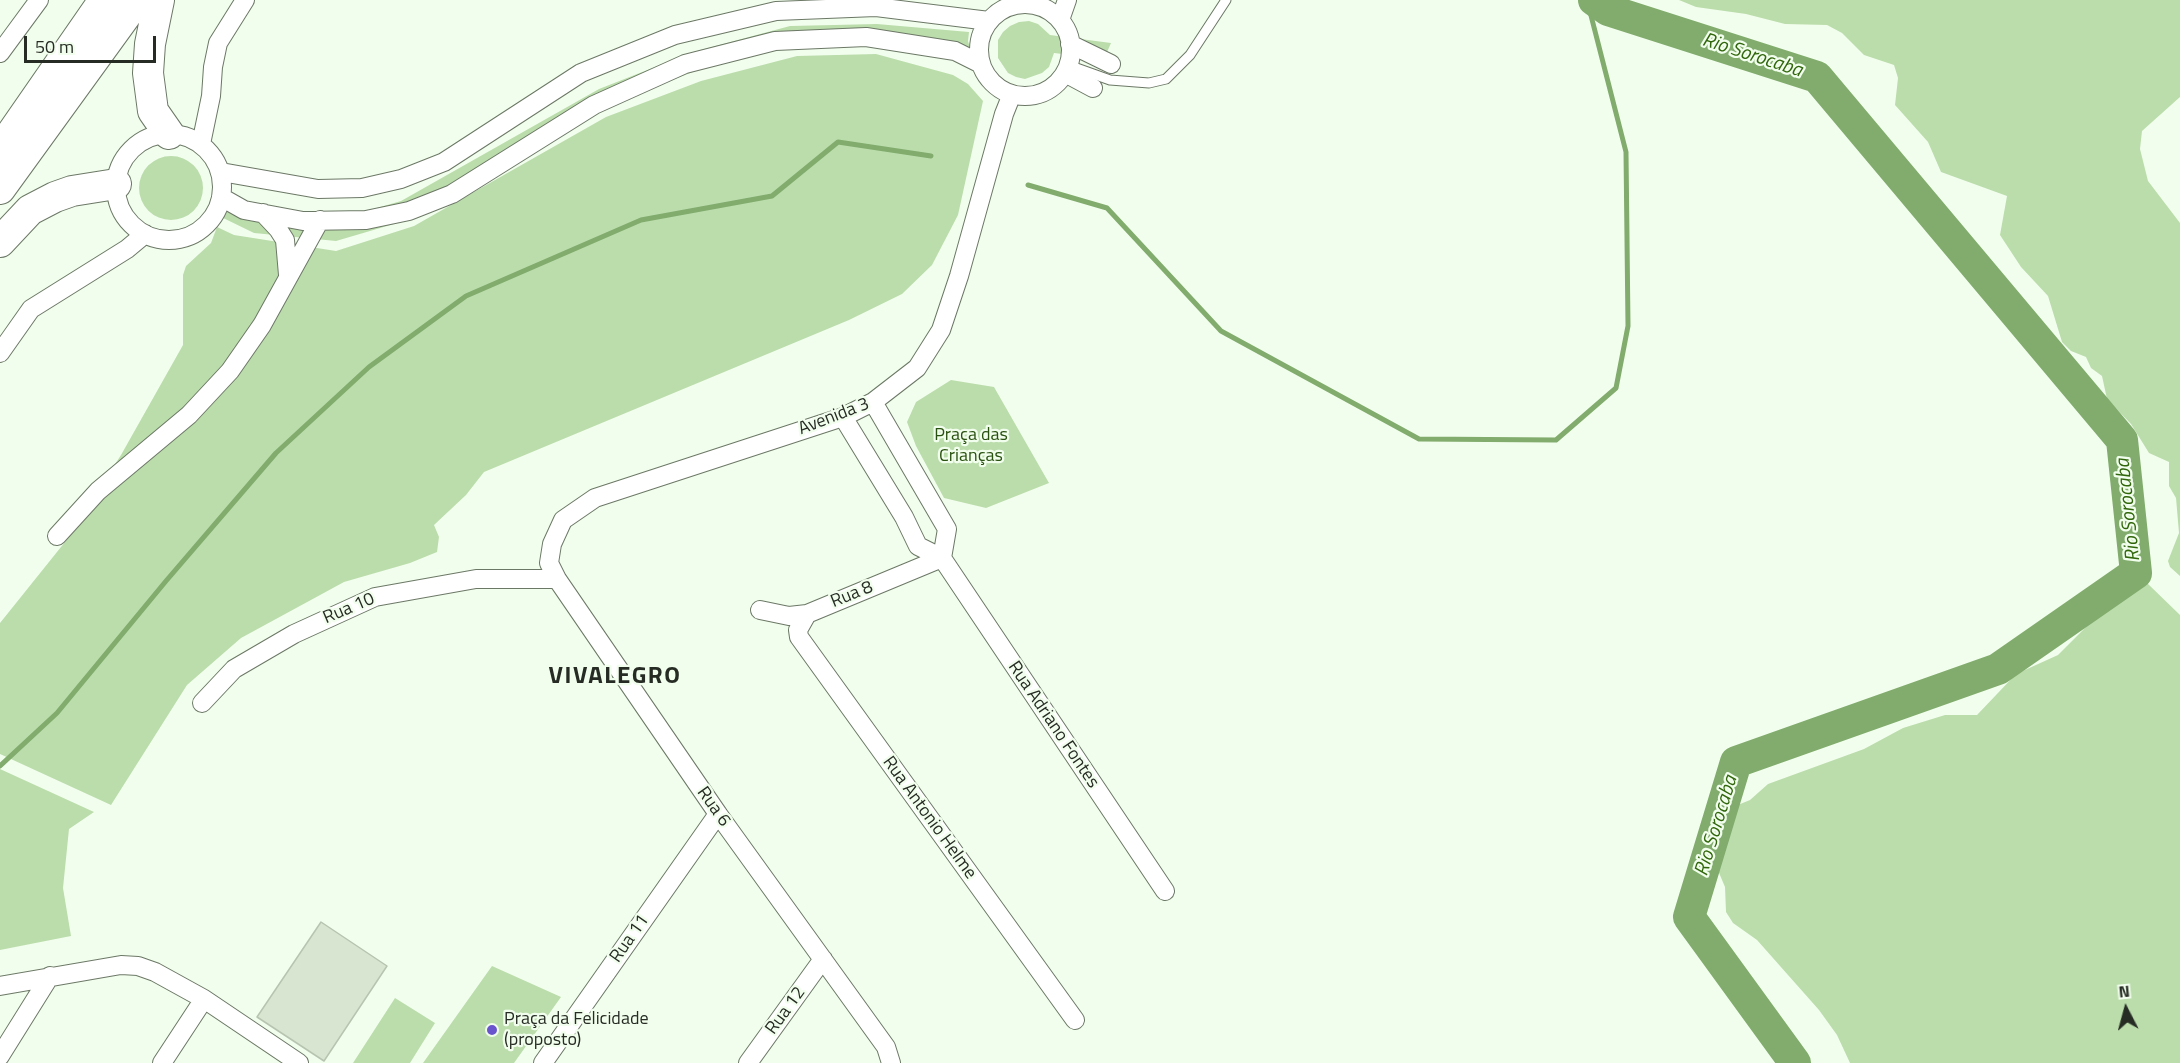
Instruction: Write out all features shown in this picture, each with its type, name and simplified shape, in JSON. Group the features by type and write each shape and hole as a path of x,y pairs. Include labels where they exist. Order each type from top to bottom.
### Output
{"highway":[{"path":"0,150 104,0"},
{"path":"0,189 137,0"},
{"path":"159,0 150,44 148,73 153,111 169,134"},
{"path":"0,242 30,210 55,197 72,190 116,184"}],"street":[{"path":"0,53 39,0"},
{"path":"201,144 211,96 213,67 218,43 245,0"},
{"path":"1060,20 1067,0"},
{"path":"1026,2 1050,11 1060,20 1071,44 1066,69 1055,85 1042,93 1027,96 1012,94 999,88 988,78 981,64 978,49 981,34 989,21 999,12 1026,2"},
{"path":"221,172 249,179 318,189 362,188 401,179 444,162 581,74 675,35 776,11 876,7 989,21"},
{"path":"222,197 244,210 303,221 366,220 409,211 452,194 594,105 685,64 775,41 866,37 956,51 981,64"},
{"path":"1071,44 1111,64"},
{"path":"1066,69 1093,88"},
{"name":"Avenida 3","path":"552,544 563,520 595,498 843,417 873,402 917,368 941,330 959,276 1004,114 1012,94"},
{"path":"169,134 186,136 201,144 221,172 222,197 216,212 207,224 194,234 179,239 162,239 145,234 130,223 116,195 119,169 127,154 138,143 153,136 169,134"},
{"path":"262,213 278,229 285,240 288,275"},
{"path":"57,536 98,491 189,415 230,371 262,325 320,220"},
{"path":"0,353 31,309 127,249 145,234"},
{"path":"873,402 947,529 942,558"},
{"name":"Rua Adriano Fontes","path":"843,417 904,517 918,546 942,558 1165,891"},
{"path":"904,517 918,507 930,503"},
{"name":"Rua 6","path":"552,544 549,563 557,579 718,814 886,1047 891,1063"},
{"name":"Rua 8","path":"760,610 789,616 807,614 942,558"},
{"name":"Rua 10","path":"202,703 234,669 294,634 375,597 476,579 557,579"},
{"name":"Rua Antonio Helme","path":"807,614 798,630 799,637 1075,1020"},
{"name":"Rua 11","path":"543,1063 718,814"},
{"name":"Rua 12","path":"748,1063 823,959"},
{"path":"0,986 121,965 138,966 155,972 204,999 299,1063"},
{"path":"0,1056 50,976"},
{"path":"162,1063 204,999"}],"lane":[{"path":"1066,69 1110,80 1149,84 1166,79 1190,55 1226,0"}],"green space":[{"path":"1679,0 2180,0 2180,97 2142,131 2140,149 2148,181 2180,223 2180,576 2170,567 2168,561 2179,533 2176,498 2169,486 2169,462 2149,453 2131,424 2107,399 2102,376 2091,368 2086,357 2071,351 2062,342 2048,296 2021,267 2000,235 2007,196 1941,172 1928,142 1895,105 1898,78 1894,65 1864,55 1842,33 1827,25 1785,24 1746,14 1696,7"},
{"path":"1029,21 1038,24 1050,35 1111,43 1104,59 1054,53 1049,67 1042,73 1025,79 1016,77 1008,73 998,58 998,40 1010,26"},
{"path":"877,24 969,32 968,41 971,52 872,43 793,46 698,70 600,108 404,221 336,241 254,233 219,216 220,200 332,221 401,201 599,89 693,52 790,26"},
{"path":"876,54 953,75 968,84 983,101 958,215 932,265 902,294 849,320 484,472 466,495 434,525 439,537 437,552 410,563 344,582 241,638 187,685 111,805 0,754 0,623 65,542 121,455 183,345 183,275 186,266 211,243 217,227 234,235 336,251 414,226 606,117 701,81 797,56"},
{"path":"171,156 189,162 197,170 203,188 197,206 189,214 171,220 153,214 145,206 139,188 145,170 153,162"},
{"name":"Praça das Crianças","path":"951,380 994,387 1049,483 986,508 944,498 916,446 907,422 916,402"},
{"path":"2134,579 2146,582 2180,615 2180,1063 1850,1063 1837,1035 1819,1010 1757,940 1733,923 1726,912 1725,887 1714,861 1713,849 1728,809 1750,800 1768,784 1864,749 1903,728 1945,715 1977,715 2016,674 2058,655"},
{"path":"0,769 94,812 69,829 63,888 71,936 0,950"},
{"name":"Praça da Felicidade (proposto)","path":"492,966 561,997 514,1063 423,1063"},
{"path":"395,998 435,1023 410,1063 353,1063"}],"building":[{"path":"321,922 387,966 324,1061 257,1017"}],"waterway":[{"path":"1028,185 1107,208 1221,331 1419,439 1556,440 1616,388 1628,326 1626,152 1587,0"},
{"name":"Rio Sorocaba","path":"1594,0 1608,10 1817,77 2122,440 2136,573 1998,669 1736,762 1689,917 1795,1063"},
{"path":"0,766 57,713 276,453 369,367 466,296 641,220 772,196 838,142 931,156"}],"place":[{"name":"Praça da Felicidade (proposto)","path":"492,1030"}],"district":[{"name":"VIVALEGRO","path":"615,677"}]}
